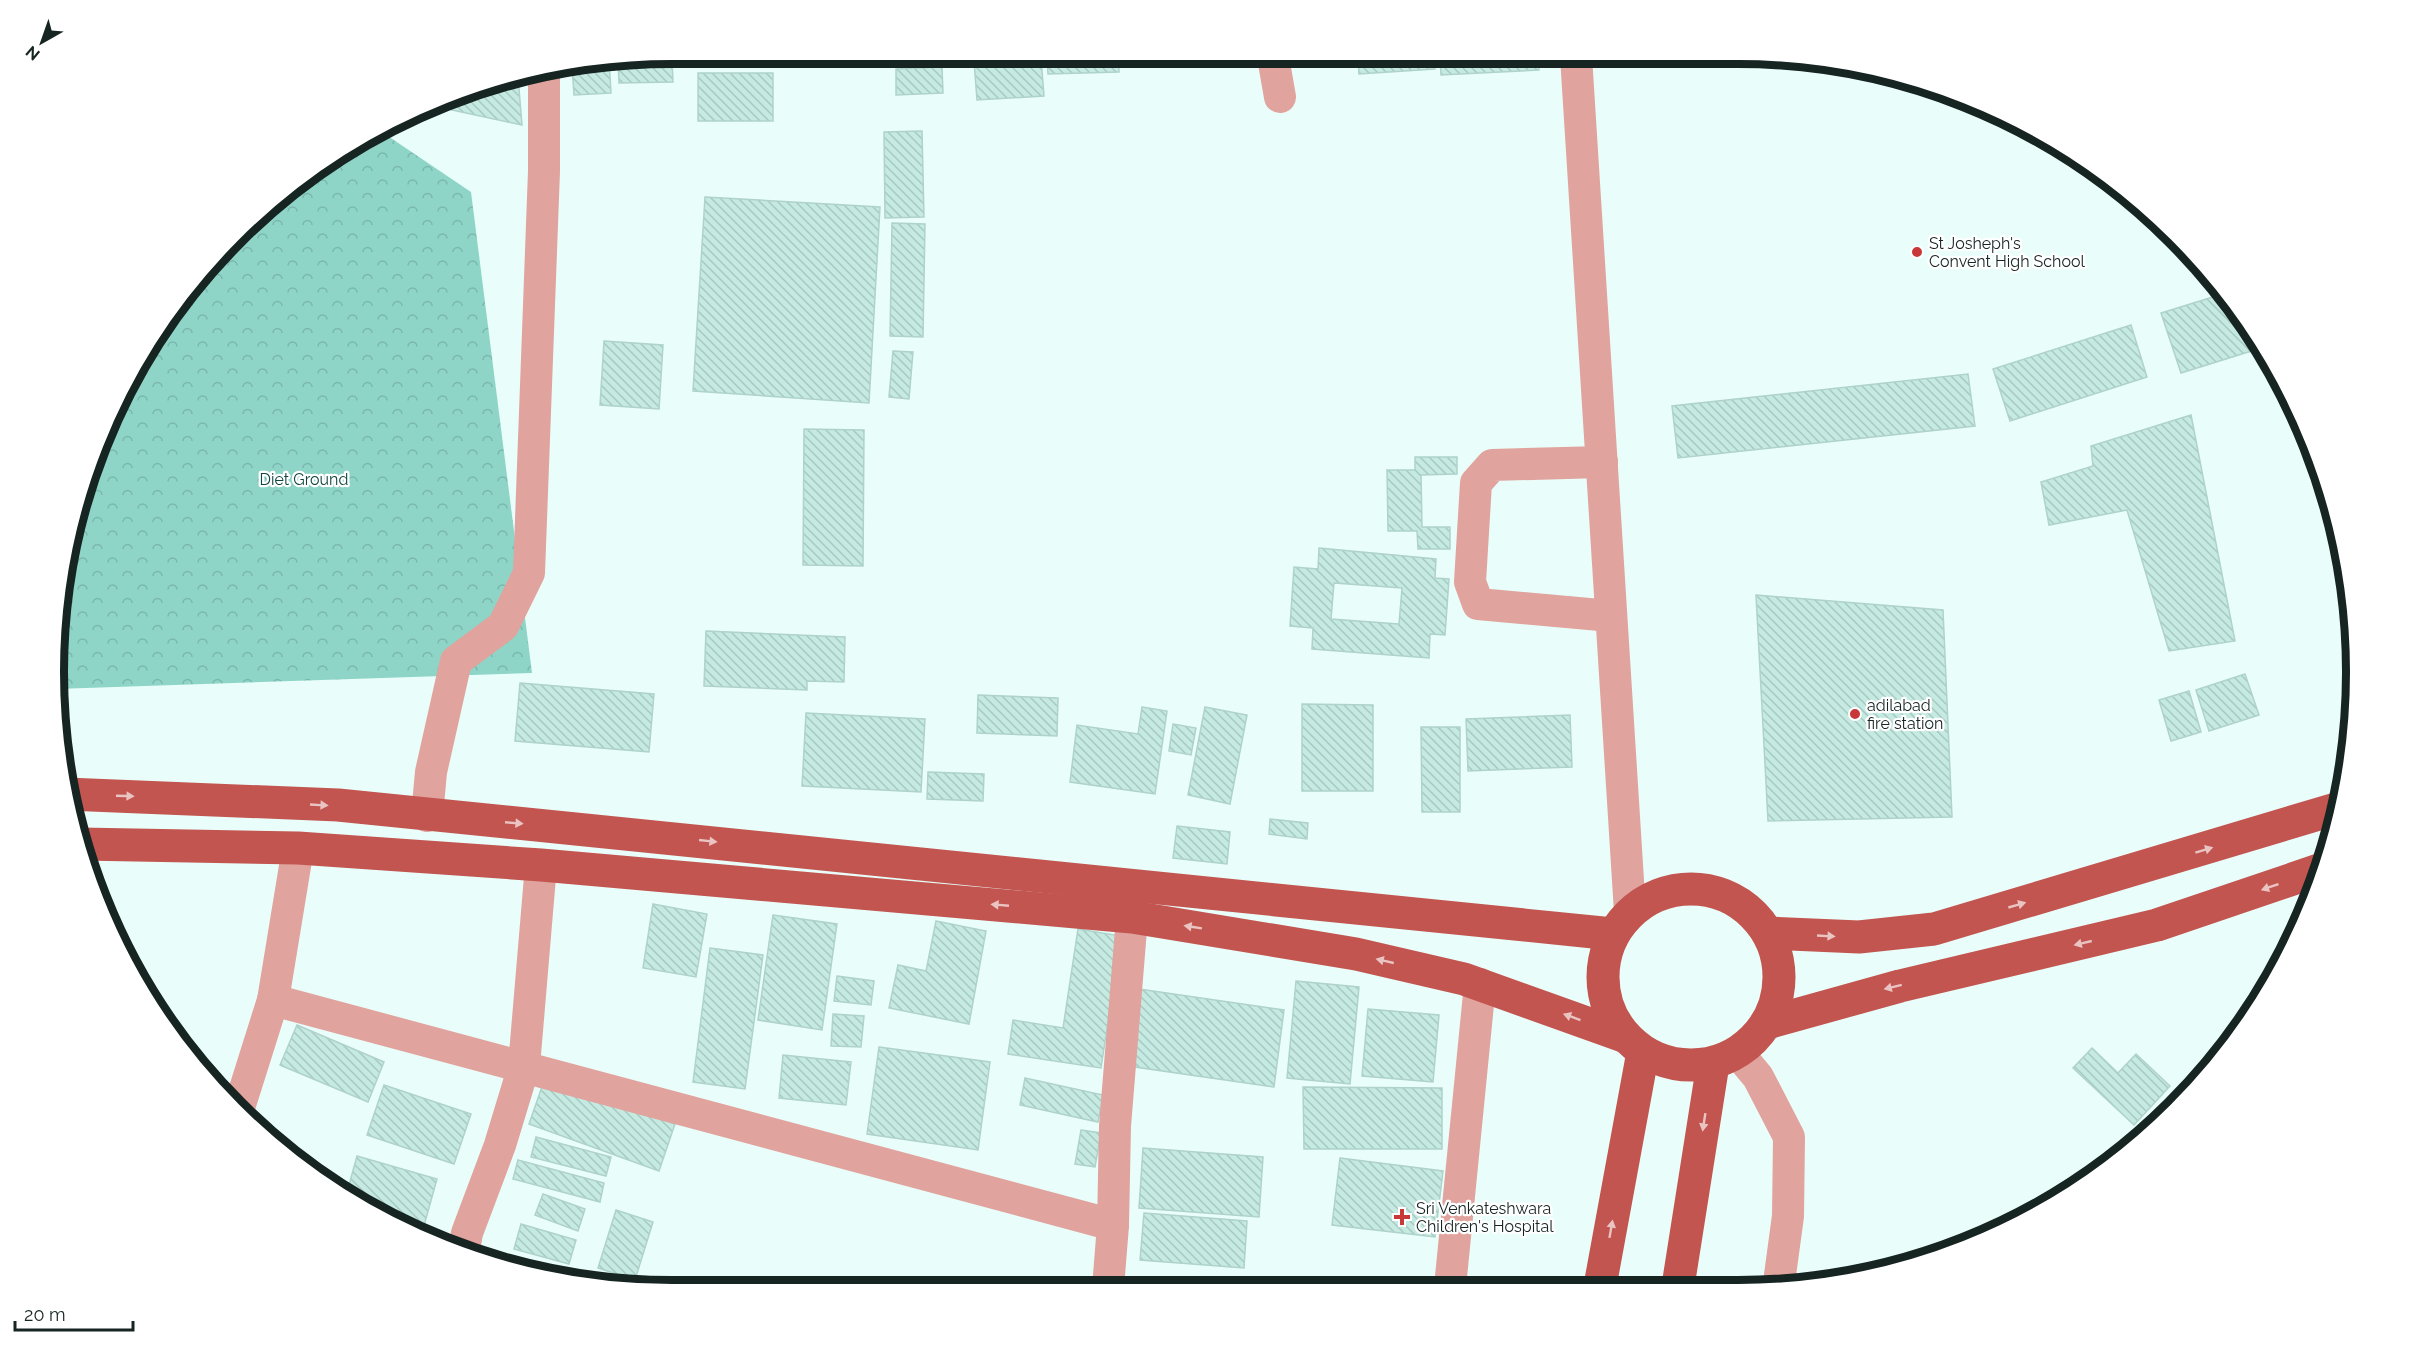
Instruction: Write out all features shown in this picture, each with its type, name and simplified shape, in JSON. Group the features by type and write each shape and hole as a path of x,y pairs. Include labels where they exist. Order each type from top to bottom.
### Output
{"main road":[{"path":"77,794 338,806 427,816 1622,923"},
{"path":"1768,933 1859,937 1934,929 2330,811"},
{"path":"89,844 298,848 541,865 1132,917 1356,954 1480,984 1635,1045 1674,1064 1725,1058 1754,1040 1767,1023 1776,1002 1780,978 1777,954 1768,933 1751,912 1730,897 1704,889 1677,889 1652,897 1622,923 1604,960 1604,987 1611,1014 1635,1045 1601,1280"},
{"path":"1767,1023 1900,986 2157,925 2312,872"},
{"path":"1679,1280 1725,1058"}],"street":[{"path":"1274,64 1280,97"},
{"path":"1577,64 1611,616 1622,923"},
{"path":"427,816 431,772 456,661 503,626 529,573 544,171 544,78"},
{"path":"1602,462 1492,465 1476,483 1470,582 1478,604 1611,616"},
{"path":"241,1100 273,1000 298,848"},
{"path":"465,1244 500,1146 524,1066 541,865"},
{"path":"1109,1280 1113,1225 1115,1126 1132,917"},
{"path":"1451,1280 1480,984"},
{"path":"273,1000 1113,1225"},
{"path":"1725,1058 1758,1077 1789,1137 1788,1216 1781,1279"}],"green space":[{"name":"Diet Ground","path":"387,136 471,192 532,673 65,689 66,633 70,593 85,515 111,440 146,368 190,302 215,272 272,215 335,167"}],"building":[{"path":"672,64 673,82 619,83 618,67"},
{"path":"974,64 1041,64 1044,96 977,100"},
{"path":"1047,64 1119,64 1119,72 1048,74"},
{"path":"1358,64 1435,64 1435,69 1359,74"},
{"path":"1440,64 1539,64 1539,70 1441,75"},
{"path":"942,67 943,93 896,95 896,69"},
{"path":"610,68 611,93 574,95 573,73"},
{"path":"698,73 773,73 773,121 698,121"},
{"path":"519,84 522,125 446,109"},
{"path":"922,131 924,217 885,218 884,132"},
{"path":"705,197 880,207 869,403 693,391"},
{"path":"892,223 925,224 923,337 890,336"},
{"path":"2216,296 2253,350 2181,373 2161,313"},
{"path":"2131,325 2147,377 2010,421 1993,369"},
{"path":"604,341 663,345 659,409 600,405"},
{"path":"893,351 913,352 909,399 889,397"},
{"path":"1968,374 1975,426 1678,458 1672,406"},
{"path":"2191,415 2235,641 2169,651 2127,510 2049,525 2041,482 2093,466 2091,446"},
{"path":"804,429 864,430 863,566 803,565"},
{"path":"1415,457 1457,457 1457,474 1421,475 1422,527 1450,527 1450,549 1418,549 1417,531 1388,531 1387,470 1415,470"},
{"path":"1319,548 1436,559 1435,578 1449,579 1445,635 1430,634 1429,658 1312,649 1313,628 1290,626 1294,567 1318,569","holes":["1334,583 1402,588 1399,624 1331,619"]},
{"name":"adilabad fire station","path":"1756,595 1943,610 1952,817 1768,821"},
{"path":"706,631 845,637 844,682 807,681 807,690 704,686"},
{"path":"2245,674 2259,715 2209,731 2196,690"},
{"path":"520,683 654,694 649,752 515,741"},
{"path":"2189,691 2201,732 2171,741 2159,700"},
{"path":"978,695 1058,698 1057,736 977,733"},
{"path":"1302,704 1373,705 1373,791 1302,791"},
{"path":"1142,707 1167,711 1155,794 1070,782 1077,725 1138,734"},
{"path":"1205,707 1247,715 1230,804 1188,795"},
{"path":"806,713 925,719 921,792 802,786"},
{"path":"1570,715 1572,767 1468,771 1466,719"},
{"path":"1173,724 1196,728 1191,755 1169,751"},
{"path":"1421,727 1460,727 1460,812 1422,812"},
{"path":"928,772 984,774 983,801 927,799"},
{"path":"1270,819 1308,823 1307,839 1269,834"},
{"path":"1177,826 1230,832 1227,864 1173,858"},
{"path":"653,904 707,914 696,977 643,968"},
{"path":"773,915 837,924 822,1030 758,1020"},
{"path":"936,921 986,931 969,1024 889,1008 898,965 926,971"},
{"path":"1078,929 1121,936 1101,1068 1008,1054 1013,1020 1063,1028"},
{"path":"710,948 763,955 745,1089 693,1082"},
{"path":"837,976 874,981 871,1005 834,1001"},
{"path":"1296,981 1359,987 1350,1084 1287,1078"},
{"path":"1139,989 1284,1010 1274,1087 1128,1066"},
{"path":"1368,1009 1439,1015 1433,1082 1362,1076"},
{"path":"833,1014 864,1016 861,1047 831,1046"},
{"path":"297,1025 384,1062 368,1102 280,1065"},
{"path":"879,1047 990,1062 978,1150 867,1134"},
{"path":"2092,1048 2118,1073 2136,1054 2170,1086 2134,1125 2073,1068"},
{"path":"783,1055 851,1062 846,1105 779,1098"},
{"path":"545,1078 675,1124 659,1171 529,1124"},
{"path":"1025,1078 1103,1095 1098,1122 1020,1105"},
{"path":"384,1085 471,1114 454,1164 367,1135"},
{"path":"1303,1087 1442,1088 1442,1149 1304,1149"},
{"path":"1081,1130 1101,1133 1095,1167 1075,1164"},
{"path":"536,1137 611,1157 606,1176 531,1157"},
{"path":"1143,1148 1263,1157 1259,1217 1139,1208"},
{"path":"357,1156 437,1179 424,1227 349,1187"},
{"path":"1340,1158 1443,1171 1435,1237 1332,1225"},
{"path":"518,1160 604,1183 600,1202 513,1179"},
{"path":"543,1194 585,1209 578,1231 535,1215"},
{"path":"616,1210 653,1222 635,1279 598,1268"},
{"path":"1144,1213 1247,1221 1244,1268 1140,1260"},
{"path":"521,1224 576,1240 569,1264 514,1249"},
{"path":"541,1263 565,1271 554,1269 540,1266"}],"place":[{"name":"St Josheph's Convent High School","path":"1917,252"},
{"name":"adilabad fire station","path":"1855,714"},
{"name":"Sri Venkateshwara Children's Hospital","path":"1402,1217"}]}
